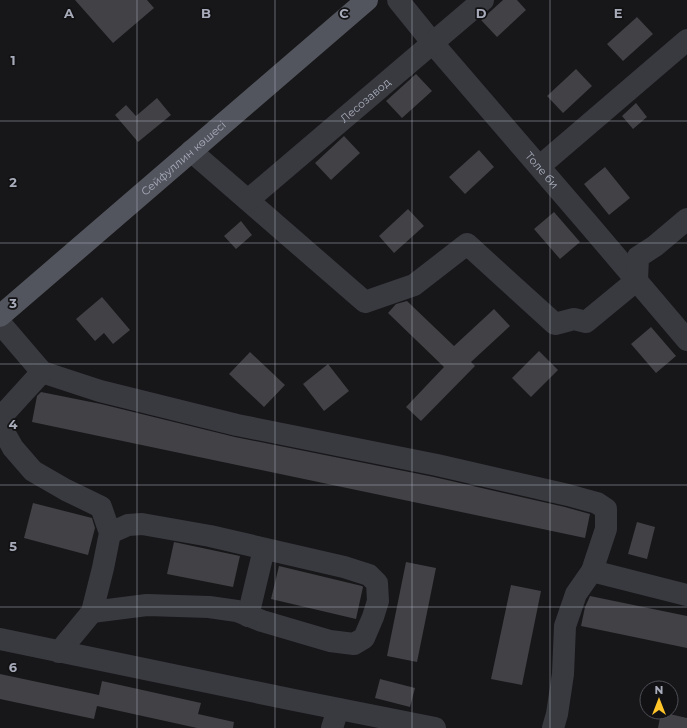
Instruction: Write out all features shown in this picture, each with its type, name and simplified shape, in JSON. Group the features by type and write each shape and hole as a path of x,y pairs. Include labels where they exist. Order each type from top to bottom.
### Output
{"main road":[{"name":"Сейфуллин көшесі","path":"0,316 367,0"}],"street":[{"name":"Толе би","path":"398,0 687,340"},
{"name":"Лесозавод","path":"248,200 483,0"},
{"path":"540,166 687,40"},
{"path":"191,151 365,302 414,285 467,244 555,324 574,319 586,322 637,280 638,257 655,246 687,219"},
{"path":"0,323 42,372 100,391 236,425 437,466 568,495 597,503 606,509 606,529 592,571 576,594 565,626 563,674 557,714 553,728"},
{"path":"0,418 42,372"},
{"path":"0,425 13,448 33,471 66,490 101,507 110,533 92,612 59,652"},
{"path":"92,612 147,605 209,607 236,611 330,641 354,644 364,638 378,601 377,583 369,576 344,567 210,536 142,524 128,525 110,533"},
{"path":"248,616 264,549"},
{"path":"592,571 687,595"},
{"path":"0,639 335,719 435,728"}],"building":[{"path":"75,0 147,0 154,8 113,43"},
{"path":"503,0 517,0 526,10 497,37 481,20"},
{"path":"637,17 653,34 623,61 607,44"},
{"path":"576,69 592,86 563,113 547,96"},
{"path":"416,74 432,91 402,118 386,101"},
{"path":"157,98 171,115 138,142 115,115 126,105 136,116"},
{"path":"636,103 647,117 633,129 622,116"},
{"path":"344,136 360,153 331,180 315,163"},
{"path":"479,150 494,167 465,194 449,177"},
{"path":"605,167 630,198 609,215 584,184"},
{"path":"408,209 424,226 394,253 379,236"},
{"path":"554,212 580,242 560,259 534,229"},
{"path":"241,221 252,235 236,249 224,236"},
{"path":"102,297 130,330 113,344 104,333 95,341 76,319"},
{"path":"407,301 454,346 494,309 510,326 471,362 475,366 421,421 406,407 444,367 388,313 396,304"},
{"path":"651,327 676,356 656,373 631,344"},
{"path":"539,351 558,370 531,397 512,378"},
{"path":"250,352 285,385 264,407 229,374"},
{"path":"328,364 349,391 324,411 303,384"},
{"path":"41,392 101,404 235,437 434,477 565,507 590,514 585,538 32,422 37,396"},
{"path":"33,503 92,518 95,528 88,555 24,538"},
{"path":"637,522 655,527 647,559 628,554"},
{"path":"174,542 240,556 233,587 167,574"},
{"path":"406,562 436,568 417,662 387,656"},
{"path":"279,566 362,586 356,619 271,599"},
{"path":"511,585 541,591 522,685 491,679"},
{"path":"590,596 687,616 687,648 581,626 585,607"},
{"path":"0,674 99,695 102,681 201,703 198,714 234,722 233,728 197,728 97,706 94,719 0,699"},
{"path":"380,679 415,688 410,707 375,698"},
{"path":"679,716 687,718 687,728 658,728 660,720 679,720"}]}
